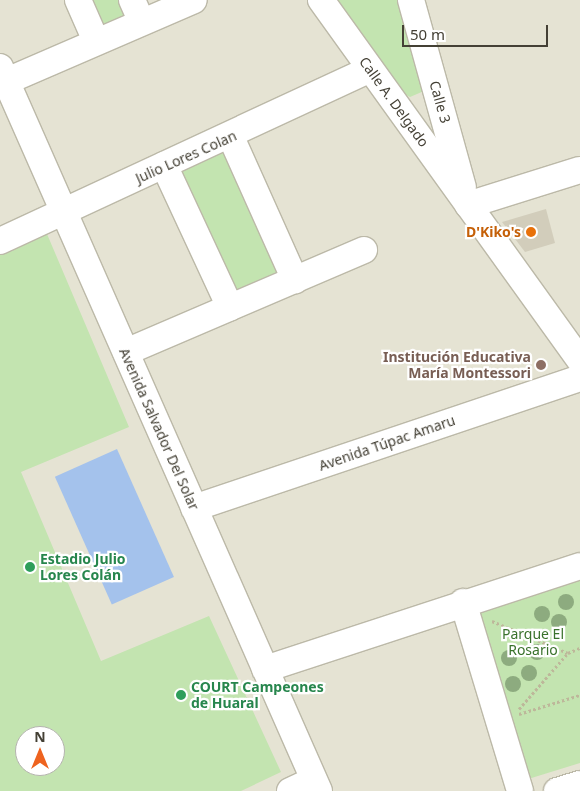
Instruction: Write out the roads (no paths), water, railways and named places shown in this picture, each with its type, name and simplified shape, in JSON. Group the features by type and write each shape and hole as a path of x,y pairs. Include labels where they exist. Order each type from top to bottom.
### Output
{"street":[{"path":"78,0 96,41"},
{"path":"2,78 96,41 137,11 194,0"},
{"name":"Calle A. Delgado","path":"320,0 580,360"},
{"name":"Calle 3","path":"411,0 468,205"},
{"name":"Julio Lores Colan","path":"0,241 164,165 231,137 370,69"},
{"name":"Avenida Salvador Del Solar","path":"2,78 64,212 316,786"},
{"path":"231,137 295,280"},
{"path":"164,165 230,307"},
{"path":"468,205 580,170"},
{"path":"126,352 364,250"},
{"name":"Avenida Túpac Amaru","path":"194,508 580,378"},
{"path":"265,669 463,602 580,566"},
{"path":"463,602 520,791"},
{"path":"557,791 580,784"},
{"path":"290,791 316,786"}],"water":[{"path":"117,449 174,577 112,605 55,477"}],"place":[{"name":"D'Kiko's","path":"531,232"},
{"name":"Institución Educativa María Montessori","path":"541,365"},
{"name":"Estadio Julio Lores Colán","path":"30,567"},
{"name":"COURT Campeones de Huaral","path":"181,695"}],"park label":[{"name":"Parque El Rosario","path":"533,642"}]}
